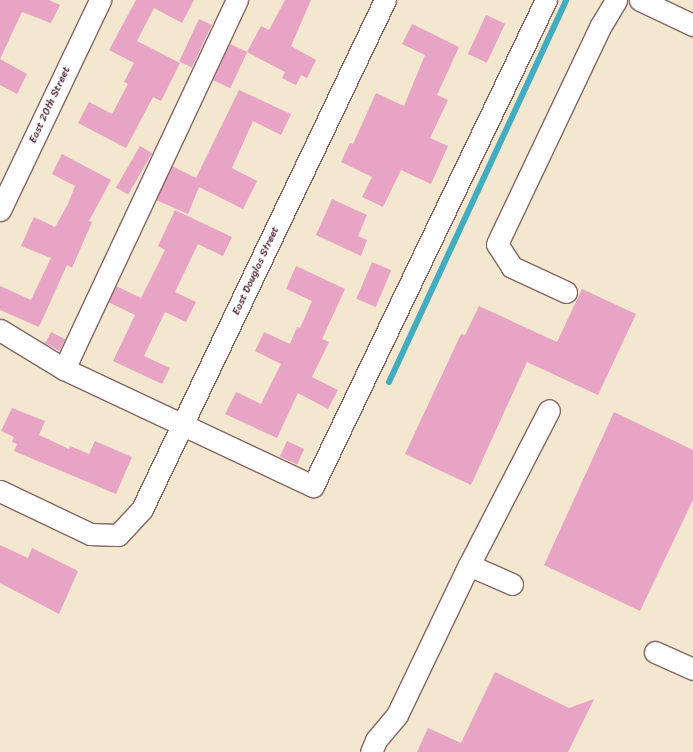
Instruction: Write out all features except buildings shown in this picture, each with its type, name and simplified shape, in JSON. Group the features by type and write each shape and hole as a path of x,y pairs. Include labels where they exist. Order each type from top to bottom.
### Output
{"street":[{"name":"East 20th Street","path":"0,210 100,0"},
{"path":"64,369 237,0"},
{"name":"East Douglas Street","path":"0,491 90,534 119,540 142,508 385,0"},
{"path":"0,330 64,369 313,486 546,0"},
{"path":"566,292 512,267 498,244 600,27 616,0"},
{"path":"640,0 693,25"},
{"path":"371,752 376,740 397,715 469,565 549,410"},
{"path":"469,565 512,584"},
{"path":"655,652 693,669"}],"waterway":[{"path":"389,382 566,0"}]}
